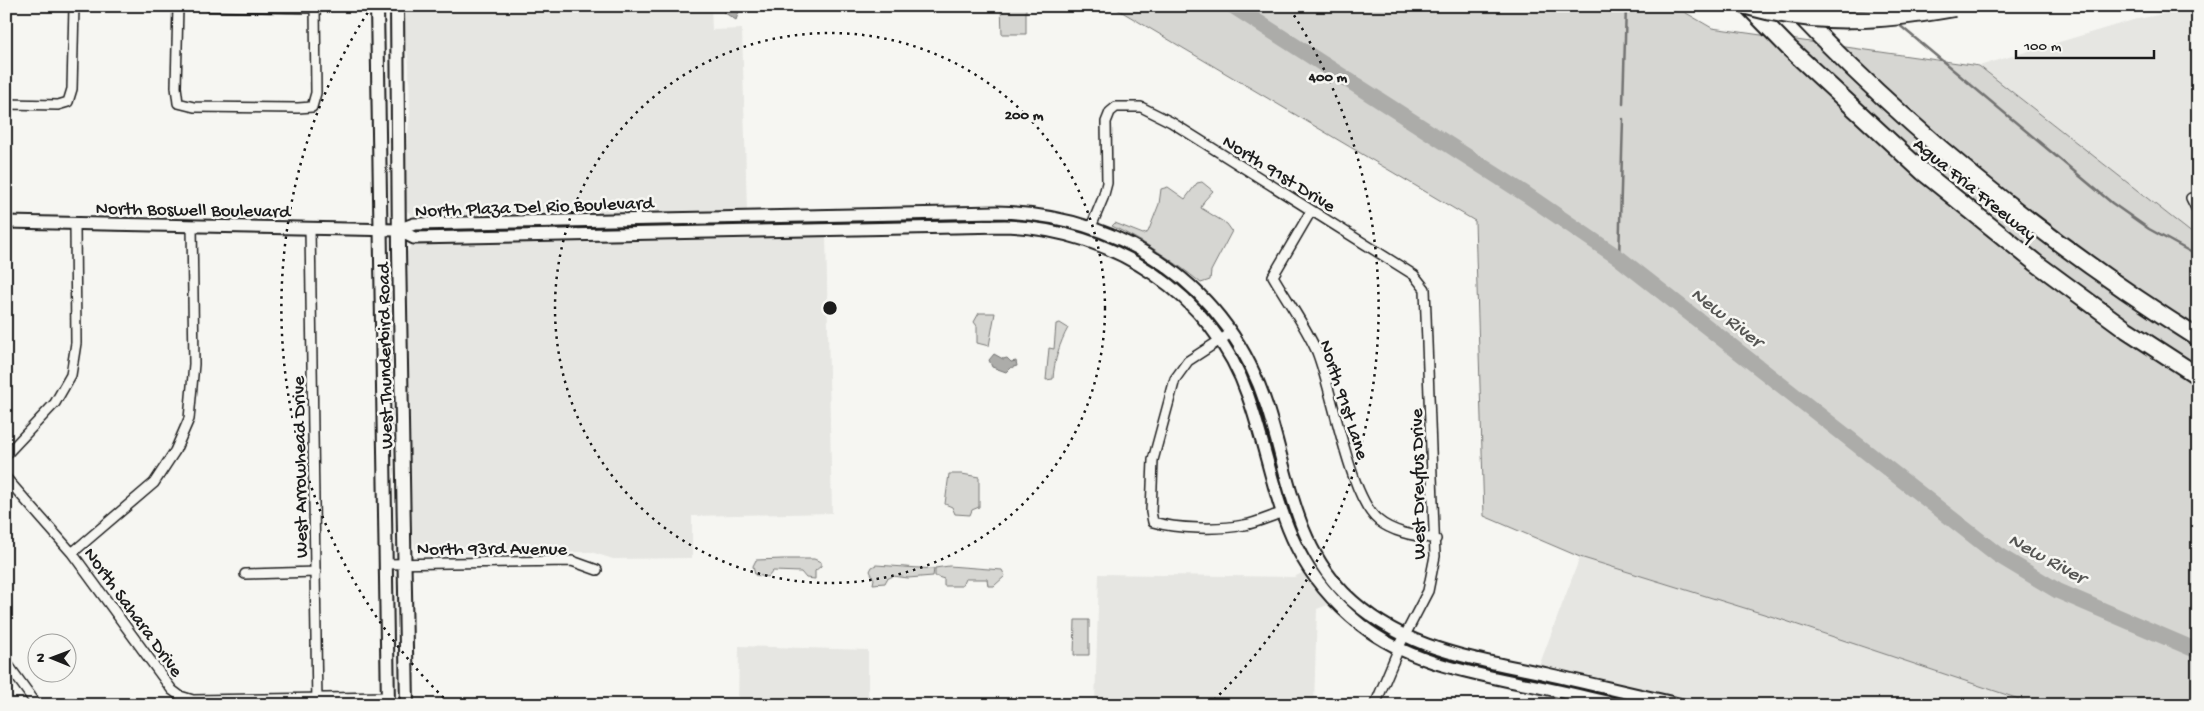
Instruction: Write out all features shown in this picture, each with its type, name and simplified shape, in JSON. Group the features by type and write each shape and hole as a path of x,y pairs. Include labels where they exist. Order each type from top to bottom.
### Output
{"highway":[{"path":"1748,6 1795,17 1842,21 1903,17 1958,7"},
{"name":"Agua Fria Freeway","path":"1748,6 1789,48 1923,172 2036,263 2127,330 2198,376"},
{"name":"Agua Fria Freeway","path":"1791,6 1829,46 1947,156 2061,245 2198,338"}],"main road":[{"name":"West Thunderbird Road","path":"378,6 385,564 391,702"},
{"name":"West Thunderbird Road","path":"397,6 398,230 406,564 407,705"}],"street":[{"path":"6,104 58,105 68,102 72,89 74,6"},
{"path":"178,6 176,87 178,103 194,107 312,107 316,93 316,7 209,6"},
{"name":"North 91st Drive","path":"1091,227 1107,183 1106,122 1110,112 1116,107 1141,107 1154,112 1414,275 1421,282"},
{"path":"2191,198 2198,212"},
{"name":"North 91st Lane","path":"1311,211 1273,276 1294,309 1316,352 1328,383 1358,489 1368,508 1378,520 1392,527 1412,535 1436,538"},
{"name":"North Plaza Del Rio Boulevard","path":"380,230 398,230 414,224 510,221 997,212 1045,216 1091,227 1128,242 1155,258 1196,290 1231,333 1247,358 1264,397 1297,516 1309,543 1330,575 1355,602 1380,621 1405,636 1450,654 1683,705"},
{"path":"892,214 893,229"},
{"path":"812,216 812,230"},
{"path":"1042,229 1045,216"},
{"path":"723,217 723,232"},
{"path":"637,219 637,234"},
{"path":"510,221 510,236"},
{"name":"North Boswell Boulevard","path":"6,222 380,230"},
{"path":"6,455 55,403 71,376 76,343 75,224"},
{"path":"72,553 154,483 175,451 189,419 194,373 192,226"},
{"name":"North Plaza Del Rio Boulevard","path":"398,230 414,238 998,226 1042,229 1097,244 1149,270 1190,305 1220,339 1234,363 1249,397 1281,513 1292,540 1320,584 1362,625 1399,649 1428,661 1620,705"},
{"name":"West Arrowhead Drive","path":"310,228 317,701"},
{"path":"1149,270 1155,258"},
{"name":"West Dreyfus Drive","path":"1375,705 1405,636 1428,591 1436,538 1427,303 1425,289 1421,282"},
{"path":"1231,333 1188,361 1175,379 1154,460 1151,512 1154,522 1164,525 1229,526 1244,525 1281,513"},
{"name":"North Sahara Drive","path":"6,478 72,553 130,629 172,690 180,696 194,700 391,702"},
{"name":"North 93rd Avenue","path":"385,564 572,561 597,570"},
{"path":"245,574 316,572"},
{"path":"1320,584 1330,575"},
{"path":"6,662 37,705"}],"shaded area":[{"path":"406,6 711,6 712,30 742,29 747,212 413,216 407,211 406,204 405,160 410,115 409,64 404,32"},
{"path":"721,6 741,6 736,20 725,13"},
{"path":"1001,6 1026,6 1026,34 1002,34"},
{"path":"1112,6 1674,6 1712,28 1979,66 2198,238 2198,705 2037,705 1780,619 1580,557 1484,516 1475,221"},
{"path":"2198,7 2198,238 1979,66 2133,20"},
{"path":"1202,182 1213,191 1204,201 1201,208 1227,224 1232,231 1211,271 1210,280 1201,283 1158,252 1112,226 1115,223 1143,234 1148,232 1159,204 1161,189 1168,187 1185,199 1197,183"},
{"path":"826,235 832,513 692,516 692,558 613,559 591,552 424,555 415,548 412,534 407,252 412,244"},
{"path":"979,313 995,313 989,346 977,343 977,326 974,322"},
{"path":"1060,323 1068,328 1058,352 1053,379 1046,380 1049,348 1054,349 1056,324"},
{"path":"994,354 1003,359 1007,358 1011,362 1016,361 1017,366 1010,368 1006,372 992,367 989,360"},
{"path":"949,474 979,477 979,507 972,510 970,515 955,514 952,507 945,504"},
{"path":"1580,557 1780,619 2037,705 1716,705 1539,666"},
{"path":"814,559 821,562 821,566 815,571 815,579 806,578 801,572 773,571 768,577 755,575 753,566 756,560"},
{"path":"876,565 934,569 933,576 908,578 893,576 887,579 885,583 873,584 874,579 870,571"},
{"path":"949,566 1002,570 1005,576 994,586 988,586 987,579 965,579 962,586 944,586 944,579 935,576 935,568"},
{"path":"1304,572 1330,604 1317,609 1314,705 1095,705 1099,574 1294,577"},
{"path":"1075,620 1089,620 1089,655 1074,655"},
{"path":"739,646 868,650 868,705 738,705"}],"waterway":[{"name":"New River","path":"1233,6 1527,195 1619,258 1998,555 2058,591 2198,651"},
{"path":"1623,104 1626,6"},
{"path":"1877,6 1883,12"},
{"path":"1897,23 2112,203 2149,229 2198,256"},
{"path":"1619,258 1623,119"}]}
